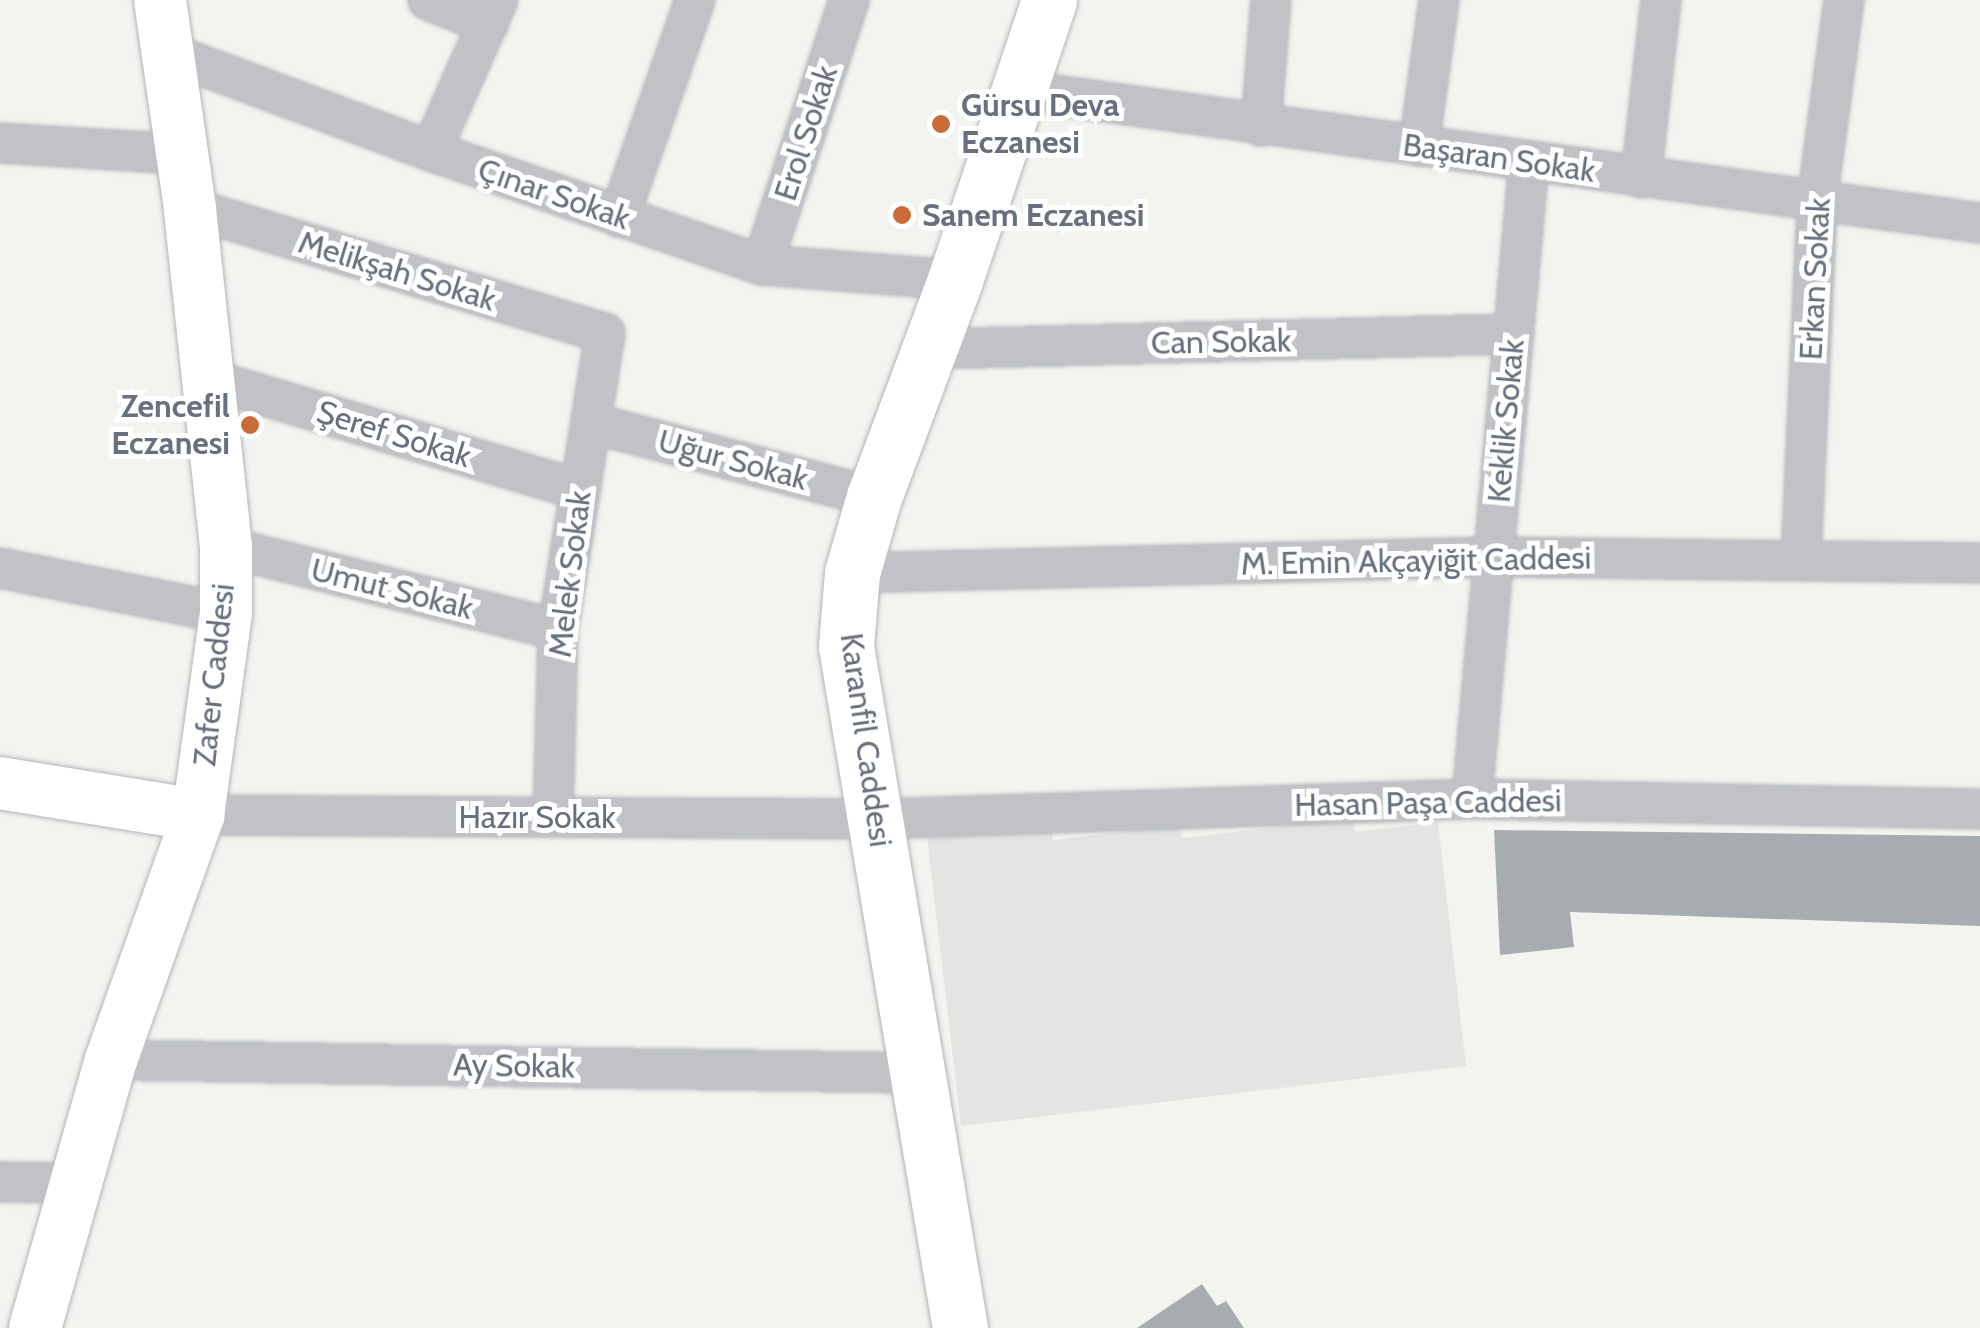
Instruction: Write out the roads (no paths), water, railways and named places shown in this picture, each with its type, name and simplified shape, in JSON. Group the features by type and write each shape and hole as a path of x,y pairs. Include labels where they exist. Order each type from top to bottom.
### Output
{"main road":[{"name":"Zafer Caddesi","path":"35,1328 73,1183 112,1060 198,815 226,613 226,548 190,208 160,0"},
{"name":"Karanfil Caddesi","path":"960,1328 846,646 852,574 874,497 1050,0"},
{"path":"0,783 198,815"}],"street":[{"path":"428,0 493,12 431,151"},
{"path":"619,217 696,0"},
{"name":"Erol Sokak","path":"762,266 849,0"},
{"path":"1261,126 1271,0"},
{"path":"1419,146 1439,0"},
{"path":"1641,178 1661,0"},
{"name":"Erkan Sokak","path":"1802,558 1817,202 1844,0"},
{"name":"Çınar Sokak","path":"166,52 431,151 762,266 954,280"},
{"name":"Başaran Sokak","path":"1019,90 1980,223"},
{"path":"0,143 181,154"},
{"name":"Keklik Sokak","path":"1472,799 1529,162"},
{"name":"Melikşah Sokak","path":"190,208 605,333"},
{"name":"Melek Sokak","path":"553,817 558,630 605,333"},
{"name":"Can Sokak","path":"929,349 1513,334"},
{"name":"Şeref Sokak","path":"208,379 580,490"},
{"name":"Uğur Sokak","path":"591,422 874,497"},
{"name":"Umut Sokak","path":"226,548 558,630"},
{"name":"M. Emin Akçayiğit Caddesi","path":"852,574 1494,557 1980,563"},
{"path":"0,568 226,613"},
{"name":"Hasan Paşa Caddesi","path":"876,819 1472,799 1980,809"},
{"name":"Hazır Sokak","path":"198,815 876,819"},
{"name":"Ay Sokak","path":"112,1060 916,1073"},
{"path":"0,1182 73,1183"}],"place":[{"name":"Gürsu Deva Eczanesi","path":"941,124"},
{"name":"Sanem Eczanesi","path":"902,215"},
{"name":"Zencefil Eczanesi","path":"250,425"}]}
